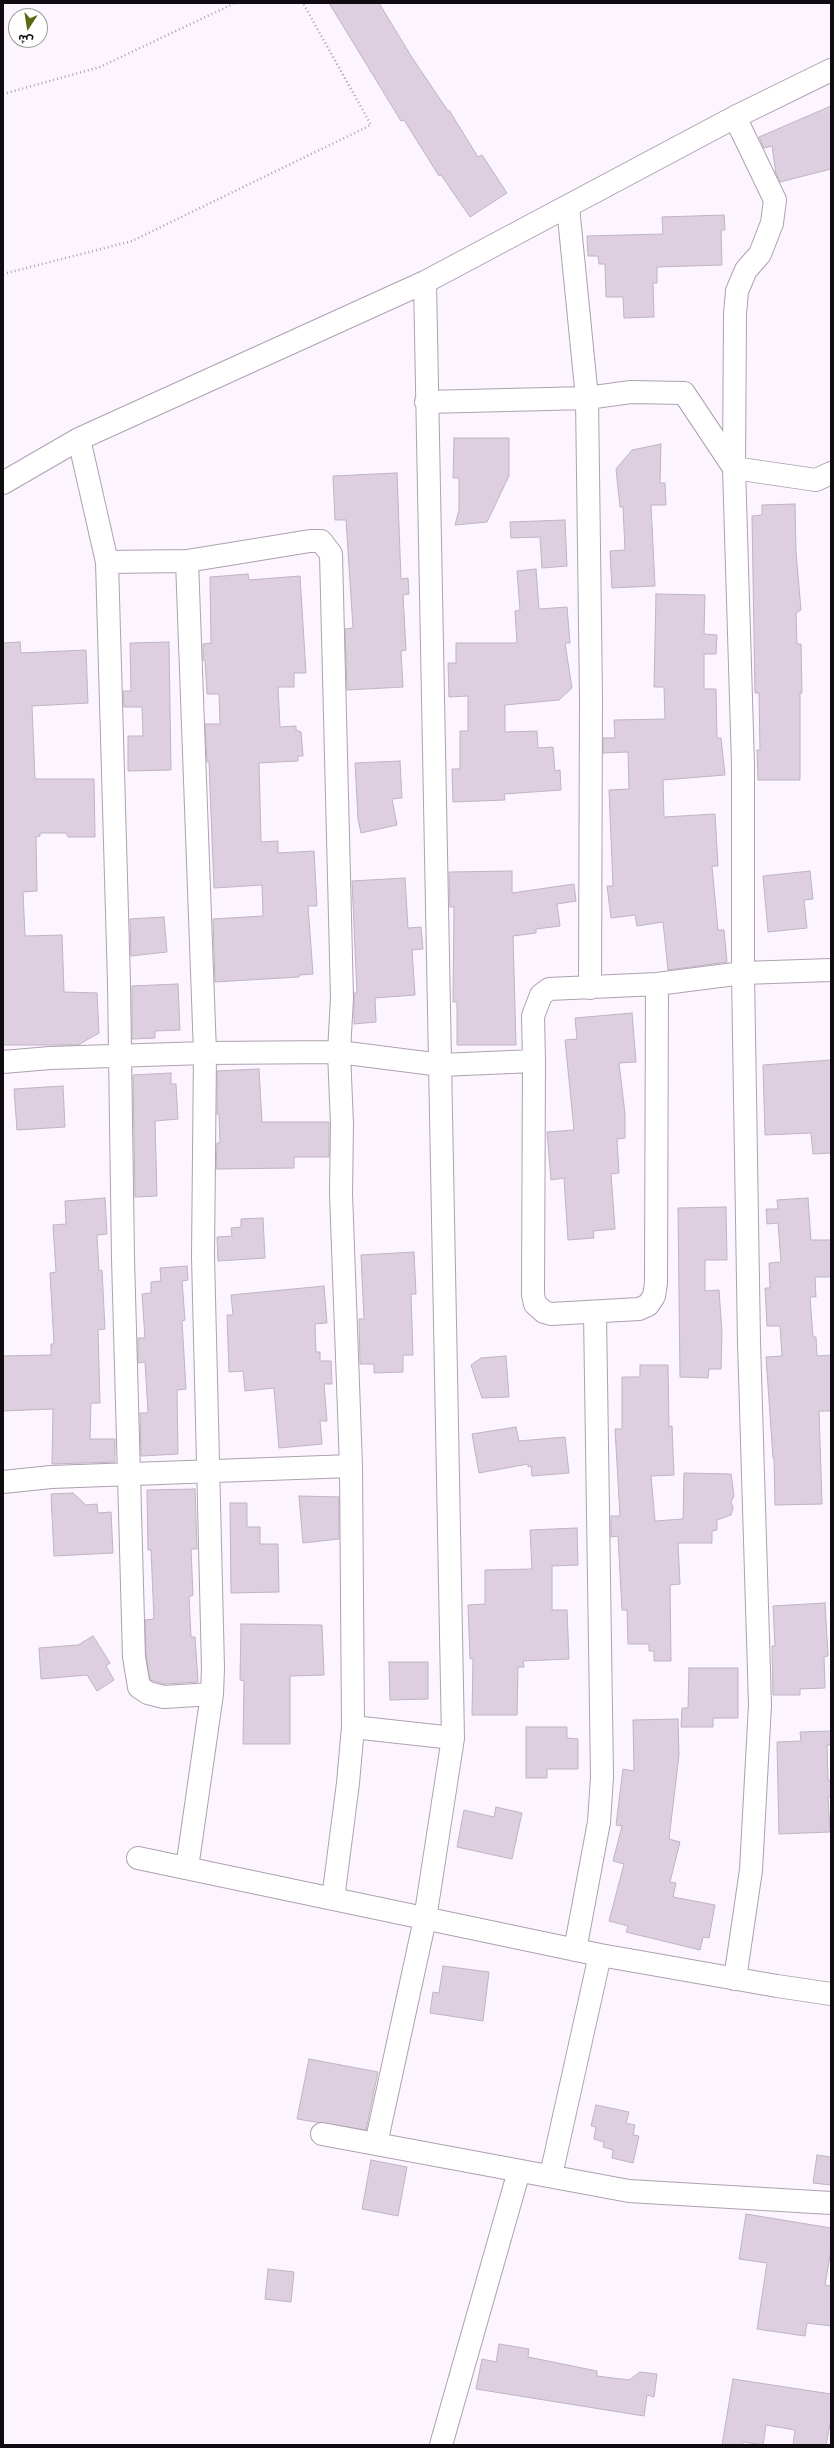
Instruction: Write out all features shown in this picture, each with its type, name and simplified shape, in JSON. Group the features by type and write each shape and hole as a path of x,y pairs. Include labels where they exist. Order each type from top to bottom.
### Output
{"street":[{"path":"3,483 79,439 425,282 735,117 831,70"},
{"path":"735,117 775,200 772,223 760,254 746,270 737,291 734,468 743,765 743,973 749,1342 760,1705 751,1870 735,1979"},
{"path":"568,207 587,398 591,698 590,988"},
{"path":"376,2144 425,1919 453,1738 441,1065 426,402 425,282"},
{"path":"426,402 587,398 631,392 684,393 734,468 816,480 831,472"},
{"path":"79,439 107,562 119,983 119,1057 128,1474 134,1657 139,1687 148,1693 164,1697 212,1694"},
{"path":"107,562 187,561 321,541 331,554 342,998 339,1052 342,1125 341,1192 351,1466 353,1727 348,1783 333,1899"},
{"path":"187,561 205,1053 203,1256 209,1473 212,1694 187,1868"},
{"path":"657,984 656,1283 654,1296 648,1305 639,1309 595,1313 551,1314 544,1312 535,1304 533,1295 533,1016 541,995 549,989 657,984 743,973 831,970"},
{"path":"3,1062 50,1058 119,1057 205,1053 339,1052 441,1065 534,1061"},
{"path":"575,1950 599,1822 602,1777 595,1313"},
{"path":"3,1482 51,1477 209,1473 351,1466"},
{"path":"353,1727 453,1738"},
{"path":"138,1858 600,1955 831,1994"},
{"path":"551,2175 600,1955"},
{"path":"322,2134 519,2171 551,2175 629,2191 831,2203"},
{"path":"441,2445 519,2171"}],"path":[{"path":"3,94 100,67 235,3"},
{"path":"3,274 132,241 371,125 303,3"}],"building":[{"path":"329,3 379,3 411,56 448,111 449,110 478,157 482,155 507,193 470,217 441,175 439,176 404,120 401,121"},
{"path":"831,106 831,169 780,182 776,174 772,146 764,148 759,137"},
{"path":"724,215 725,230 721,230 722,265 657,267 657,283 653,283 654,317 624,318 623,297 606,297 605,264 599,264 598,256 588,256 587,236 663,234 662,217"},
{"path":"454,438 509,438 509,476 487,522 455,525 459,510 459,478 453,478"},
{"path":"661,444 660,483 665,483 666,505 651,505 655,586 612,588 610,551 625,550 623,507 620,507 616,469 632,450"},
{"path":"397,473 401,579 408,578 409,594 403,595 406,650 401,651 403,687 347,690 345,629 353,628 346,520 335,520 333,476"},
{"path":"795,504 796,552 801,610 796,613 797,644 801,644 802,693 800,693 800,780 758,780 757,750 760,750 759,693 755,693 752,516 762,515 762,505"},
{"path":"565,520 567,566 542,568 540,537 511,538 510,522"},
{"path":"536,569 539,609 567,607 570,643 565,643 572,688 559,700 505,705 505,732 537,731 538,748 553,747 555,771 560,770 561,790 504,794 505,800 453,802 452,769 460,769 460,731 468,731 468,696 449,697 448,663 456,663 456,643 517,643 515,611 520,610 517,571"},
{"path":"248,574 249,580 300,576 306,673 294,673 294,687 278,687 280,727 296,726 296,730 301,732 303,756 298,756 298,761 259,763 261,842 278,841 278,853 314,851 317,906 308,906 313,974 299,975 299,977 215,982 213,919 263,916 262,885 214,888 209,762 207,762 205,724 220,724 219,694 207,694 205,660 203,660 203,644 211,643 210,577"},
{"path":"656,594 705,595 704,634 717,635 716,654 704,654 704,689 716,689 717,738 721,738 725,775 663,780 664,817 715,814 718,866 712,866 718,930 724,930 727,962 668,970 663,922 637,926 635,915 611,918 607,886 613,886 609,790 629,789 628,752 603,753 603,738 615,738 614,720 665,719 664,687 654,687"},
{"path":"20,642 21,653 86,650 88,703 32,706 35,779 94,779 95,837 68,837 66,833 40,833 40,836 36,837 37,891 23,892 25,936 62,935 64,992 97,993 99,1033 78,1045 3,1045 3,643"},
{"path":"169,642 171,770 128,771 128,736 143,736 142,707 124,707 123,691 131,691 130,643"},
{"path":"400,761 402,798 392,799 397,825 361,833 358,819 355,763"},
{"path":"512,871 512,893 574,884 576,901 557,904 560,926 536,929 536,933 513,936 516,1045 457,1045 457,1002 453,1002 454,907 450,907 449,872"},
{"path":"810,871 813,899 804,900 807,928 768,932 763,876"},
{"path":"405,878 408,928 421,927 423,949 412,950 415,995 375,998 376,1022 354,1024 354,993 357,993 352,881"},
{"path":"164,917 167,952 131,956 130,919"},
{"path":"178,984 180,1030 155,1031 155,1038 132,1039 132,986"},
{"path":"632,1013 636,1062 619,1063 625,1114 625,1138 617,1139 619,1173 611,1174 615,1229 593,1231 594,1238 568,1240 564,1178 551,1180 547,1132 574,1130 565,1040 577,1039 575,1018"},
{"path":"831,1060 831,1153 813,1154 811,1133 765,1135 763,1065"},
{"path":"259,1069 262,1122 329,1122 329,1157 294,1157 294,1168 216,1169 217,1143 220,1143 219,1114 217,1114 217,1071"},
{"path":"171,1073 171,1084 176,1084 178,1119 155,1121 157,1196 135,1197 133,1075"},
{"path":"63,1086 65,1127 17,1130 14,1089"},
{"path":"105,1198 107,1234 97,1235 99,1271 102,1270 105,1329 98,1330 100,1403 91,1403 90,1439 115,1439 115,1462 52,1464 53,1409 3,1411 3,1356 51,1355 51,1344 54,1344 50,1273 56,1272 53,1225 66,1224 65,1201"},
{"path":"808,1198 811,1240 831,1240 831,1277 815,1277 816,1297 810,1297 813,1337 816,1337 817,1356 831,1355 831,1411 819,1411 822,1504 775,1505 774,1458 766,1357 782,1356 780,1326 767,1326 765,1288 770,1288 769,1263 781,1262 778,1223 767,1224 766,1209 778,1209 777,1200"},
{"path":"726,1207 727,1260 705,1260 705,1291 719,1290 722,1333 721,1369 709,1369 708,1378 680,1377 678,1208"},
{"path":"263,1218 265,1258 218,1261 217,1237 232,1236 231,1228 241,1227 241,1219"},
{"path":"414,1252 416,1294 411,1294 413,1355 403,1355 403,1372 374,1373 374,1364 360,1364 359,1319 364,1319 361,1255"},
{"path":"187,1266 188,1280 182,1281 185,1320 182,1321 186,1389 177,1390 178,1454 141,1456 140,1413 148,1413 145,1362 138,1363 138,1338 145,1338 142,1294 151,1293 151,1282 161,1281 160,1268"},
{"path":"324,1286 327,1323 315,1324 316,1352 320,1352 320,1361 331,1361 332,1384 324,1384 327,1421 320,1421 322,1444 279,1448 274,1388 245,1391 243,1371 229,1372 227,1315 233,1315 231,1295"},
{"path":"506,1356 509,1397 482,1398 471,1365 481,1358"},
{"path":"640,1365 668,1365 669,1427 672,1426 674,1475 651,1476 655,1521 683,1519 684,1473 731,1474 734,1496 731,1502 733,1508 731,1515 717,1520 717,1530 712,1531 712,1543 678,1543 680,1584 670,1585 671,1661 654,1661 654,1651 649,1651 649,1644 628,1644 627,1610 622,1610 618,1536 611,1537 611,1516 620,1516 615,1429 622,1429 622,1377 640,1377"},
{"path":"516,1427 519,1441 565,1437 569,1473 532,1476 531,1466 528,1467 528,1464 479,1473 472,1434"},
{"path":"195,1489 197,1549 191,1549 193,1595 189,1597 191,1637 195,1637 198,1682 165,1684 150,1680 146,1656 145,1620 154,1619 151,1550 148,1550 147,1490"},
{"path":"73,1493 86,1505 97,1504 98,1513 111,1512 113,1553 54,1556 51,1494"},
{"path":"299,1496 339,1497 339,1539 303,1543"},
{"path":"230,1503 247,1503 247,1527 260,1527 260,1544 278,1544 279,1592 231,1593"},
{"path":"577,1528 578,1565 552,1566 552,1610 567,1610 569,1659 523,1661 524,1667 518,1667 517,1715 472,1715 473,1659 470,1659 468,1605 485,1604 485,1570 532,1569 530,1530"},
{"path":"825,1603 828,1656 824,1657 825,1688 800,1689 800,1695 773,1695 772,1646 775,1646 773,1606"},
{"path":"241,1624 322,1625 324,1675 290,1676 290,1744 243,1744 244,1681 240,1680"},
{"path":"93,1636 110,1663 106,1666 114,1680 97,1691 87,1675 41,1679 39,1648 78,1645"},
{"path":"389,1662 428,1662 428,1699 390,1700"},
{"path":"689,1668 738,1668 738,1718 713,1718 713,1727 681,1727 682,1708 688,1708"},
{"path":"678,1719 679,1755 669,1839 680,1842 670,1882 676,1883 673,1897 715,1905 709,1938 703,1937 700,1950 626,1932 628,1926 609,1921 624,1864 613,1861 622,1826 616,1825 623,1769 634,1771 633,1720"},
{"path":"526,1727 567,1727 567,1738 578,1739 578,1769 547,1769 547,1778 526,1778"},
{"path":"831,1731 831,1745 827,1745 828,1780 831,1781 831,1797 828,1797 830,1832 779,1834 777,1742 801,1741 800,1732"},
{"path":"496,1807 522,1813 512,1859 457,1847 464,1810 494,1817"},
{"path":"443,1966 489,1972 483,2021 430,2013 433,1992 439,1993"},
{"path":"309,2059 378,2072 366,2130 297,2119"},
{"path":"596,2105 629,2112 626,2123 635,2125 633,2135 639,2136 633,2163 612,2158 613,2150 603,2147 604,2142 594,2139 596,2127 591,2126"},
{"path":"817,2155 831,2157 831,2185 813,2183"},
{"path":"371,2160 407,2167 398,2216 362,2209"},
{"path":"746,2214 831,2228 831,2250 825,2285 831,2286 831,2326 807,2323 805,2336 757,2329 767,2263 739,2259"},
{"path":"268,2269 294,2272 291,2302 265,2299"},
{"path":"499,2344 529,2349 528,2357 597,2371 597,2376 629,2380 640,2372 657,2374 654,2397 647,2395 644,2416 476,2389 482,2359 496,2362"},
{"path":"733,2379 831,2394 831,2419 826,2445 793,2445 795,2430 766,2425 763,2445 743,2442 742,2445 722,2445"}]}
